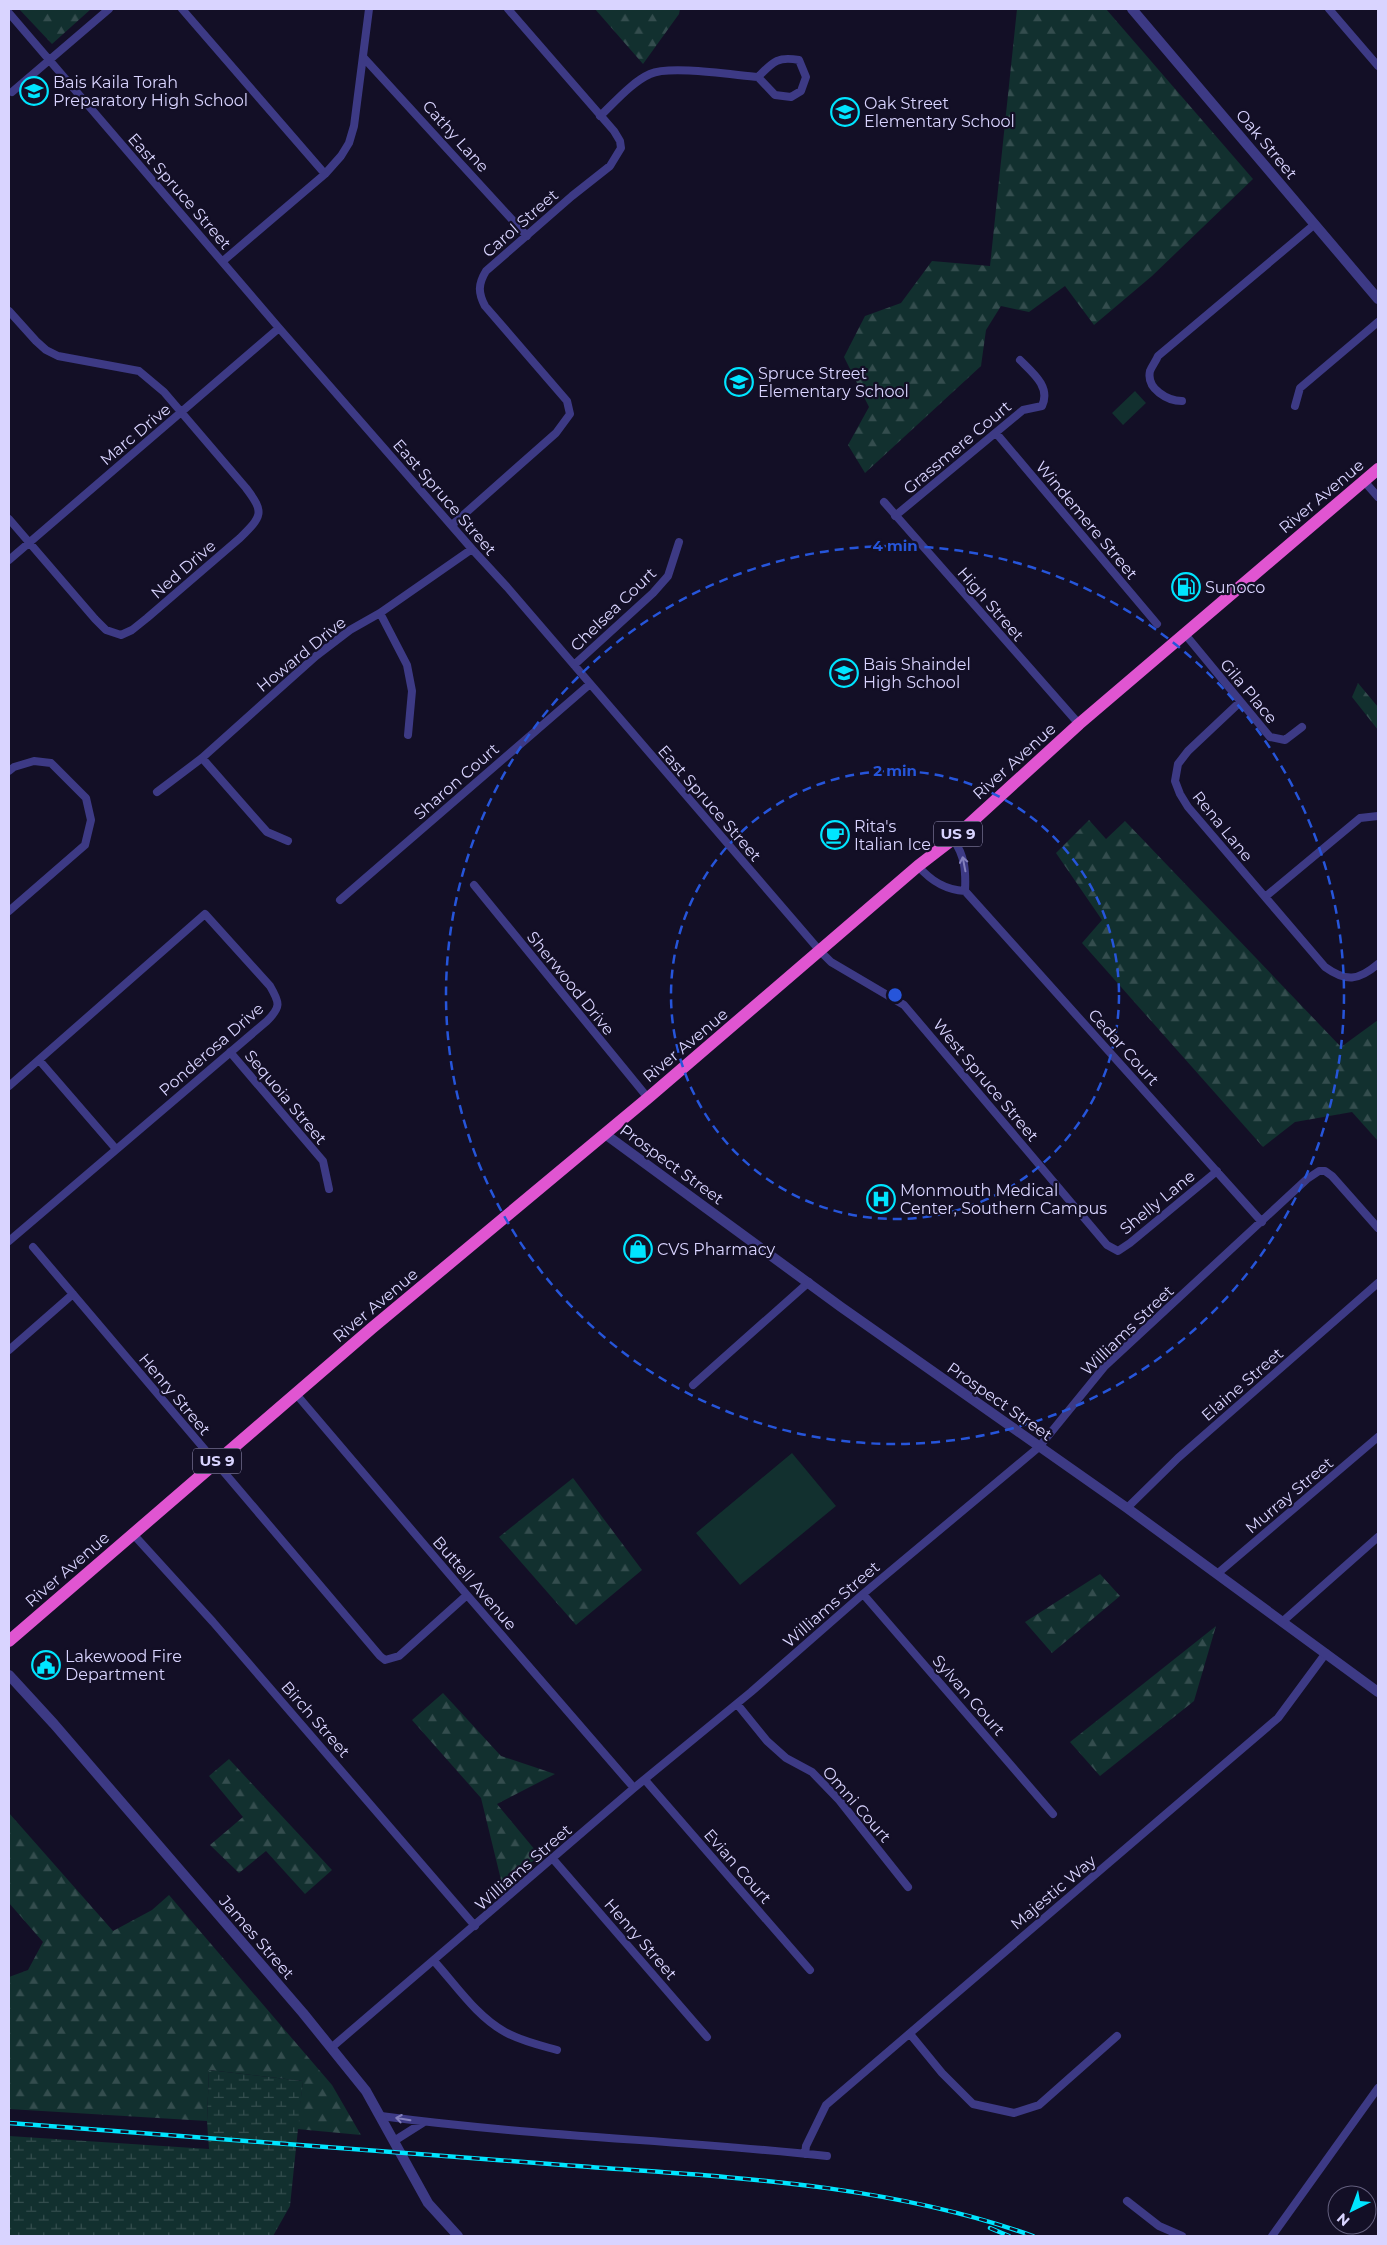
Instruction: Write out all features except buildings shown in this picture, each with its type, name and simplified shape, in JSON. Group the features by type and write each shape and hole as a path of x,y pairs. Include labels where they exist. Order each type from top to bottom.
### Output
{"highway":[{"name":"River Avenue","path":"9,1641 372,1328 648,1098 918,866 953,839 1079,724 1378,469"}],"street":[{"path":"12,92 109,9"},
{"path":"182,9 325,174"},
{"path":"223,261 325,174 341,156 349,143 354,126 369,9"},
{"name":"Carol Street","path":"452,525 556,433 570,414 567,400 485,306 478,290 486,271 610,166 618,156 621,148 620,141 600,116 508,9"},
{"name":"Oak Street","path":"1132,9 1377,294"},
{"path":"1330,9 1378,66"},
{"name":"East Spruce Street","path":"9,13 279,328 472,550 507,587 820,951"},
{"name":"Cathy Lane","path":"363,57 527,236"},
{"path":"600,116 638,82 650,74 661,71 678,69 758,77 775,94 791,97 801,90 806,77 799,60 784,57 772,62 758,77"},
{"path":"1182,401 1173,401 1164,397 1152,384 1150,372 1158,356 1315,224"},
{"path":"9,311 46,350 58,356 139,371 164,392 181,413"},
{"path":"1295,406 1300,388 1378,322"},
{"name":"Marc Drive","path":"9,560 279,328"},
{"name":"Grassmere Court","path":"895,516 1024,410 1042,406 1046,398 1045,390 1020,360"},
{"name":"Ned Drive","path":"29,542 106,630 121,635 132,630 147,618 240,538 254,525 259,515 258,504 246,488 181,413"},
{"name":"Windemere Street","path":"996,433 1157,624"},
{"path":"1364,481 1378,497"},
{"name":"High Street","path":"884,502 1079,724"},
{"path":"9,519 29,542"},
{"name":"Chelsea Court","path":"574,665 653,593 668,576 679,542"},
{"name":"Howard Drive","path":"157,792 202,758 316,656 350,630 380,613 472,550"},
{"path":"380,613 406,665 412,691 408,735"},
{"name":"Gila Place","path":"1184,633 1270,737 1285,740 1302,726"},
{"name":"Sharon Court","path":"340,900 590,684"},
{"name":"Rena Lane","path":"1240,702 1188,751 1178,764 1176,781 1180,794 1188,807 1325,967 1338,976 1353,978 1367,973 1378,964"},
{"path":"202,758 267,832 288,841"},
{"path":"9,772 14,767 34,761 51,763 86,798 91,820 85,845 9,911"},
{"path":"1265,897 1360,818 1373,815 1378,816"},
{"path":"918,866 934,882 956,891 965,891 966,873 964,857 953,839"},
{"name":"Sherwood Drive","path":"474,885 648,1098"},
{"name":"Cedar Court","path":"965,891 1262,1222"},
{"name":"Ponderosa Drive","path":"9,1086 205,914 270,986 277,998 278,1006 267,1021 9,1241"},
{"name":"West Spruce Street","path":"820,951 831,962 904,1005 1112,1249"},
{"name":"Sequoia Street","path":"230,1052 323,1161 329,1189"},
{"path":"39,1060 116,1149"},
{"name":"Prospect Street","path":"604,1134 841,1307 1126,1508 1378,1692"},
{"name":"Shelly Lane","path":"1112,1249 1118,1251 1130,1243 1217,1171"},
{"name":"Williams Street","path":"331,2048 634,1788 737,1704 1039,1447 1105,1366 1319,1171 1325,1171 1332,1176 1378,1228"},
{"name":"Henry Street","path":"33,1247 380,1656 385,1660 399,1656 467,1595"},
{"path":"694,1385 809,1282"},
{"name":"Elaine Street","path":"1126,1508 1178,1458 1378,1283"},
{"path":"9,1350 73,1294"},
{"name":"Buttell Avenue","path":"296,1394 634,1788"},
{"name":"Murray Street","path":"1217,1574 1378,1437"},
{"name":"Birch Street","path":"133,1534 239,1652 475,1926"},
{"path":"1282,1622 1378,1537"},
{"name":"Sylvan Court","path":"864,1594 1053,1814"},
{"name":"Majestic Way","path":"805,2154 806,2146 826,2105 1278,1718 1326,1653"},
{"name":"James Street","path":"9,1675 54,1724 366,2091 428,2202 458,2236"},
{"name":"Omni Court","path":"737,1704 767,1741 786,1758 812,1772 839,1800 908,1887"},
{"name":"Evian Court","path":"645,1780 810,1970"},
{"name":"Henry Street","path":"553,1859 707,2037"},
{"path":"434,1961 484,2017 505,2032 529,2042 557,2050"},
{"path":"910,2034 942,2073 973,2104 1014,2113 1039,2104 1116,2036"},
{"path":"1272,2236 1378,2088"},
{"path":"381,2116 567,2136 731,2146 827,2156"},
{"path":"394,2142 424,2122"},
{"path":"1127,2201 1158,2226 1182,2236"}],"green space":[{"path":"19,9 91,9 52,44"},
{"path":"595,9 680,9 679,14 643,64"},
{"path":"1017,9 1106,9 1253,179 1152,276 1094,325 1065,286 1029,312 1001,306 986,330 981,366 865,473 848,445 869,407 844,357 865,316 901,303 932,261 990,266"},
{"path":"1135,391 1146,403 1123,425 1112,413"},
{"path":"1358,683 1378,707 1378,730 1352,697"},
{"path":"1089,820 1106,839 1125,821 1341,1047 1378,1020 1378,1141 1352,1112 1295,1122 1263,1147 1082,943 1102,920 1056,853"},
{"path":"792,1453 836,1506 740,1585 696,1533"},
{"path":"573,1478 642,1570 576,1625 499,1537"},
{"path":"1100,1574 1120,1596 1052,1653 1025,1622"},
{"path":"1216,1626 1194,1701 1100,1776 1070,1742"},
{"path":"443,1693 501,1756 555,1774 497,1804 540,1856 502,1884 481,1798 412,1720"},
{"path":"229,1759 332,1870 305,1894 266,1851 239,1873 210,1845 243,1817 209,1776"},
{"path":"9,1813 113,1931 152,1910 169,1895 332,2085 361,2135 297,2129 303,2081 209,2070 207,2121 9,2109 9,1977 28,1970 43,1942 9,1903"},
{"path":"209,2070 303,2081 290,2206 273,2236 9,2236 9,2136 209,2149 207,2121"}],"railway":[{"path":"9,2123 741,2178 860,2193 918,2204 976,2218 1033,2236"},
{"path":"990,2228 1009,2236"}],"place":[{"name":"Bais Kaila Torah Preparatory High School","path":"34,91"},
{"name":"Oak Street Elementary School","path":"845,112"},
{"name":"Spruce Street Elementary School","path":"739,382"},
{"name":"Sunoco","path":"1186,587"},
{"name":"Bais Shaindel High School","path":"844,673"},
{"name":"Rita's Italian Ice","path":"835,835"},
{"name":"Monmouth Medical Center, Southern Campus","path":"881,1199"},
{"name":"CVS Pharmacy","path":"638,1249"},
{"name":"Lakewood Fire Department","path":"46,1665"}]}
